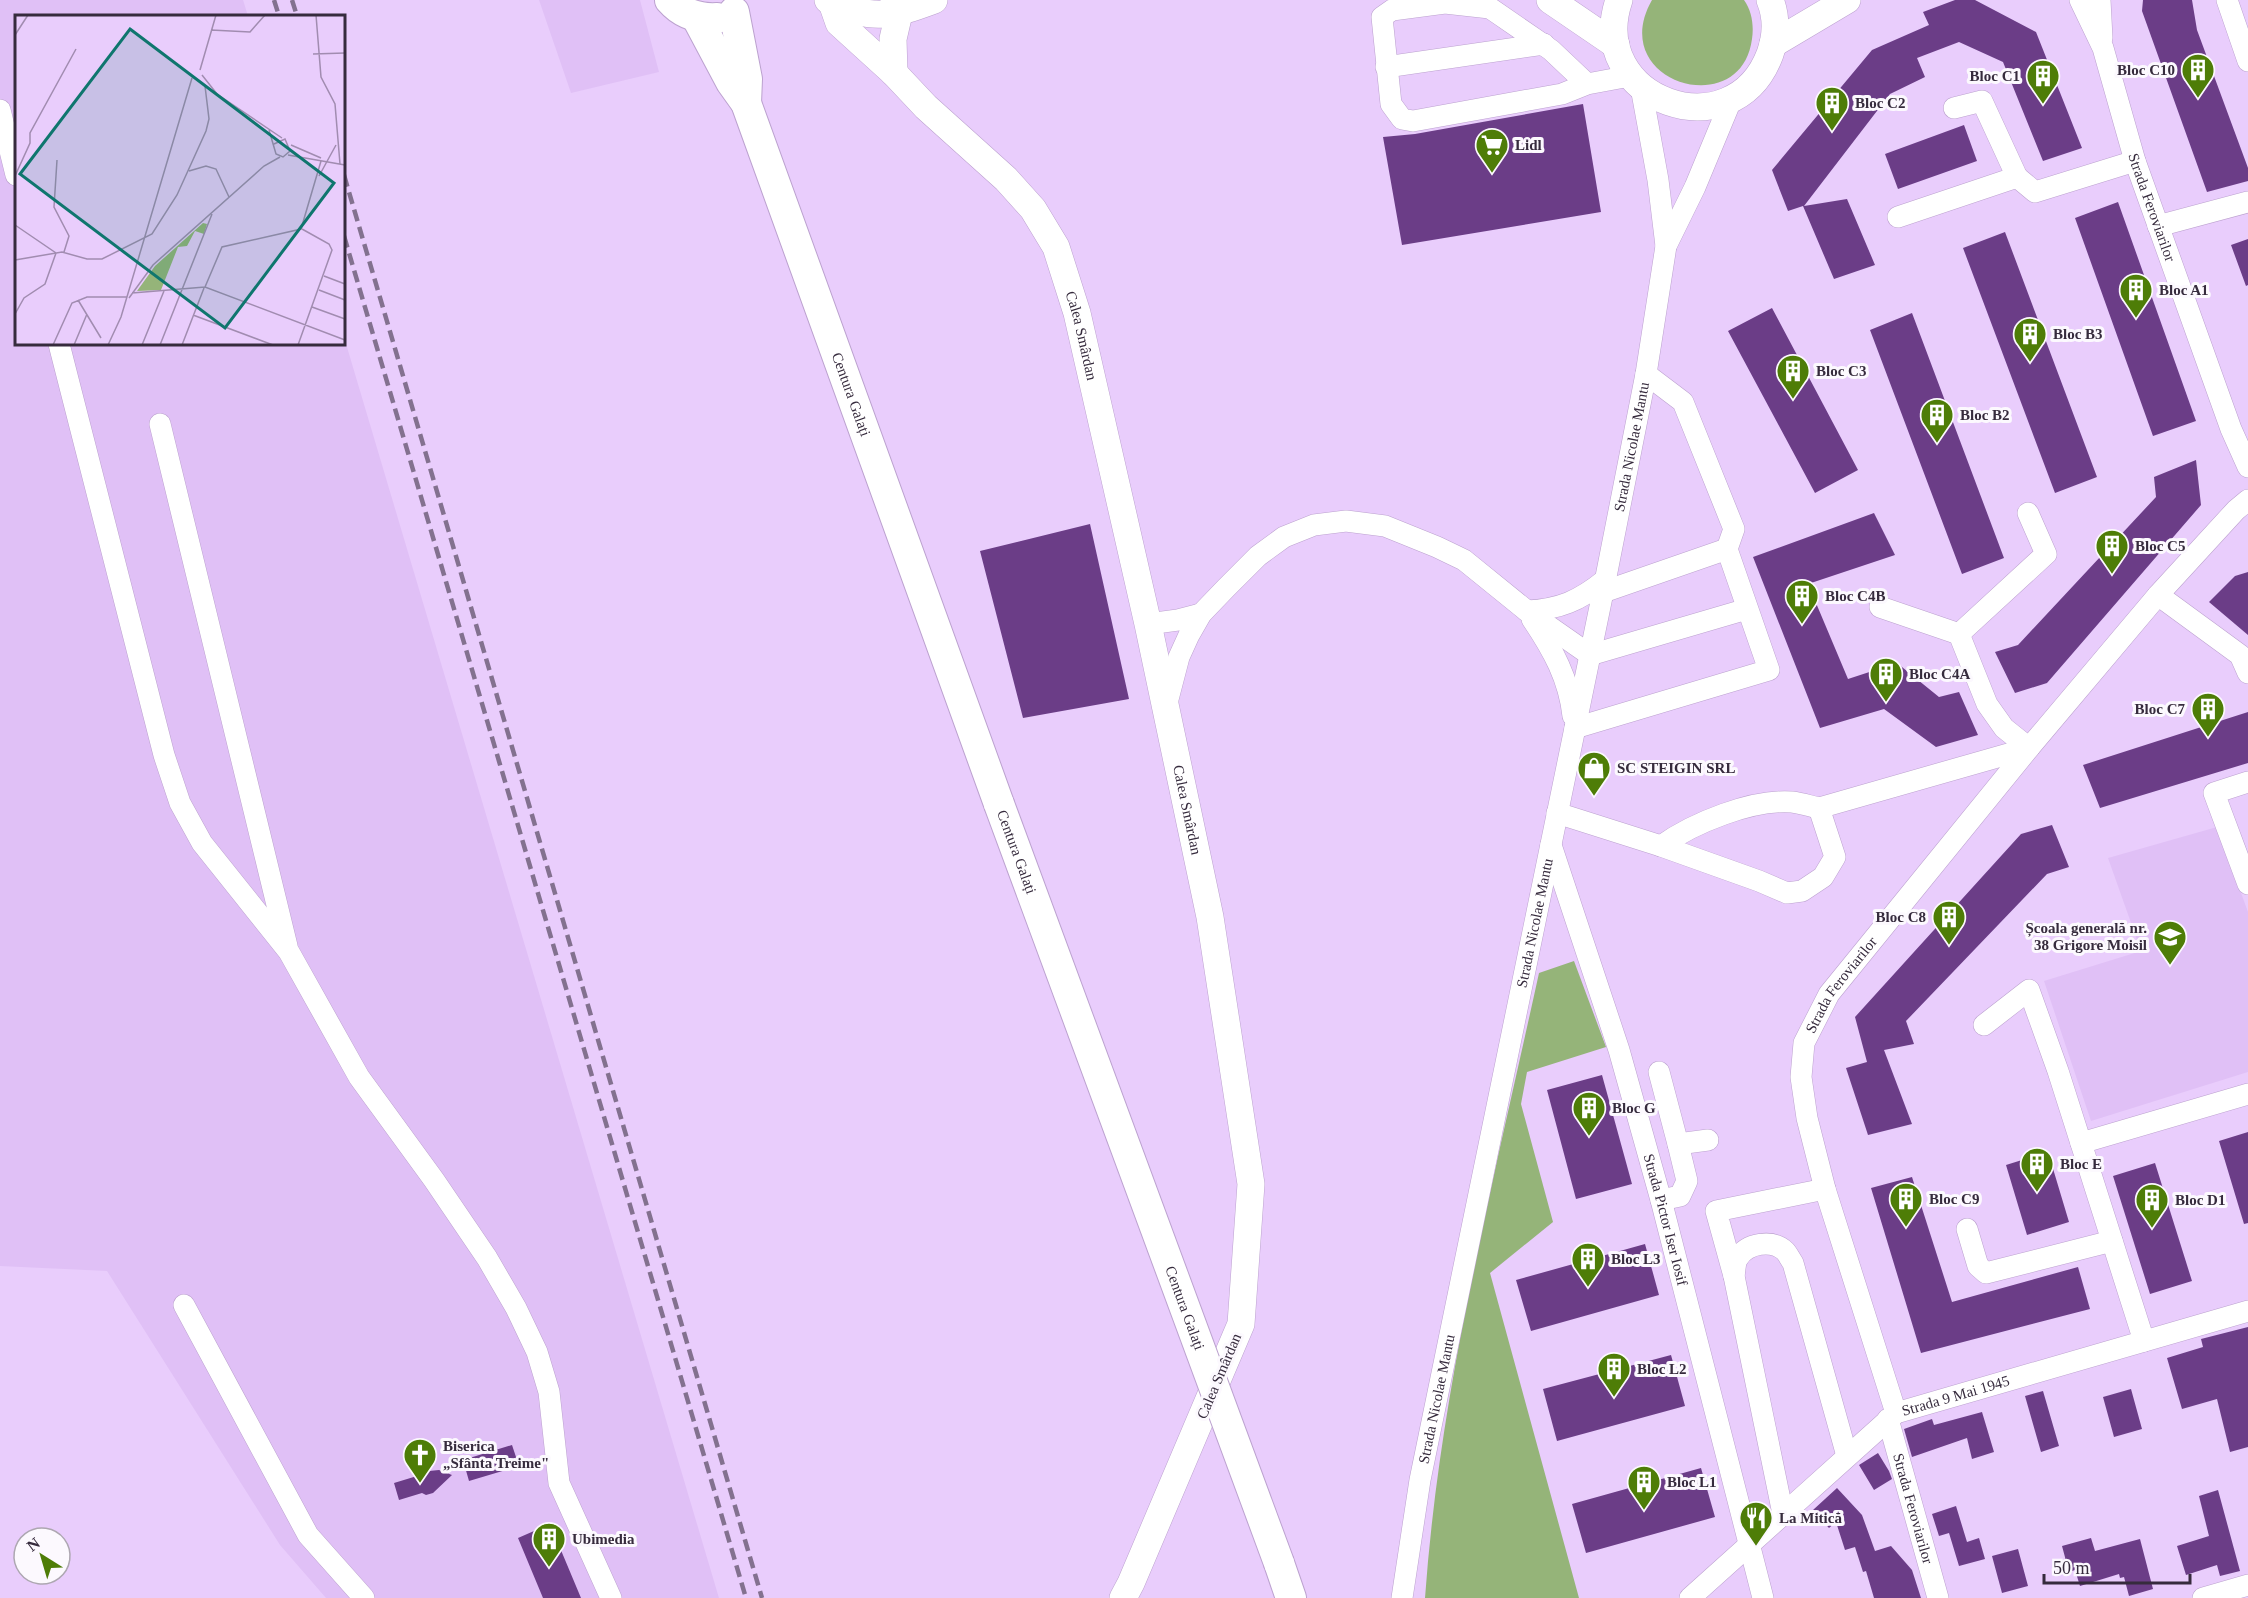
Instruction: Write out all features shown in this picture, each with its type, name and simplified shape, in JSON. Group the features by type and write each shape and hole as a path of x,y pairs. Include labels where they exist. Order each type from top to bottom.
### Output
{"highway":[{"path":"670,0 685,13 697,18 716,18 741,6"},
{"name":"Centura Galați","path":"741,6 747,79 746,103"},
{"name":"Centura Galați","path":"697,18 731,82 746,103 999,804 1291,1598"}],"main road":[{"path":"830,0 848,10 870,15 896,6 934,0"},
{"name":"Calea Smârdan","path":"830,0 839,23 894,73 926,107 1006,179 1033,209 1056,247 1077,313 1148,624 1210,918 1251,1184 1241,1324 1123,1598"},
{"path":"1551,0 1616,45"},
{"path":"1619,0 1614,27 1621,61 1635,81 1669,104 1684,107 1717,104 1732,98 1751,85 1765,66 1773,44 1775,25 1770,0"},
{"path":"1773,44 1847,0"},
{"path":"894,73 893,39 896,6"}],"street":[{"name":"Strada Feroviarilor","path":"2080,0 2103,48 2135,162 2231,429 2248,467"},
{"name":"Strada Feroviarilor","path":"2100,0 2103,48"},
{"path":"2227,0 2248,61"},
{"path":"1587,84 1544,44 1490,8 1445,3 1392,10 1382,17 1391,104 1402,119 1413,121 1562,94 1587,84 1635,81"},
{"path":"1386,67 1544,44"},
{"name":"Strada Nicolae Mantu","path":"1402,1598 1420,1480 1604,586 1646,374 1666,246 1658,180 1635,81"},
{"name":"Strada Nicolae Mantu","path":"1666,246 1695,187 1732,98"},
{"path":"1954,108 1982,101 2017,177 2035,192 2135,162"},
{"path":"0,110 15,171"},
{"path":"1898,217 2017,177"},
{"path":"2158,226 2248,202"},
{"path":"59,345 171,780 180,803 202,843 289,952 359,1077 487,1258 524,1323 537,1352 549,1392 559,1483 611,1598"},
{"path":"1527,611 1553,652 1564,675 1571,699 1575,728 1768,670 1726,549 1734,529 1683,402 1646,374"},
{"path":"160,424 289,952"},
{"name":"Strada Feroviarilor","path":"1938,1598 1892,1416 1825,1189 1807,1118 1802,1077 1804,1043 1829,994 2029,748 2158,595 2248,500"},
{"path":"1959,634 2046,555 2028,513"},
{"path":"1166,709 1179,657 1201,614 1258,556 1284,537 1314,525 1346,521 1385,526 1437,546 1464,560 1527,611 1590,655 1747,609"},
{"path":"1527,611 1551,609 1575,601 1604,586 1726,549"},
{"path":"2158,595 2246,660"},
{"path":"1880,607 1959,634 1987,704 2004,728 2029,748"},
{"path":"1148,624 1161,624 1201,614"},
{"path":"1661,846 1681,832 1713,817 1768,803 1791,802 1819,808 2029,748"},
{"path":"2248,782 2214,793 2248,884"},
{"path":"1557,813 1661,846 1787,893 1802,891 1823,877 1835,856 1819,808"},
{"name":"Strada Pictor Iser Iosif","path":"1551,844 1619,1050 1661,1200 1763,1598"},
{"path":"1984,1025 2029,990 2144,1341"},
{"path":"1659,1072 1687,1181 1680,1196 1661,1200"},
{"path":"2081,1143 2248,1094"},
{"path":"1678,1144 1707,1140"},
{"path":"1783,1514 1734,1276 1716,1211 1825,1189"},
{"path":"1967,1229 1978,1266 1986,1273 2112,1240"},
{"path":"1734,1276 1737,1258 1746,1249 1760,1244 1773,1243 1786,1251 1793,1263 1847,1456"},
{"path":"184,1305 308,1535 364,1598"},
{"name":"Strada 9 Mai 1945","path":"1690,1598 1892,1416 2248,1311"},
{"path":"2203,1598 2248,1585"}],"shaded area":[{"path":"0,0 243,0 248,15 15,15 15,345 345,345 345,340 719,1598 326,1598 280,1545 107,1271 0,1266"},
{"path":"539,0 640,0 659,72 571,93"},
{"name":"Școala generală nr. 38 Grigore Moisil","path":"2217,827 2248,912 2248,1072 2091,1121 2044,981 2141,951 2108,858"}],"green space":[{"path":"1652,0 1744,0 1751,14 1753,29 1743,65 1725,80 1703,85 1680,82 1660,71 1646,52 1642,29"},
{"path":"1574,961 1606,1047 1527,1072 1521,1104 1553,1222 1490,1273 1579,1598 1425,1598 1432,1519 1456,1362 1487,1206 1539,973"}],"building":[{"path":"1955,0 1975,0 2036,32 2082,148 2043,161 2003,62 1959,42 1917,58 1925,77 1890,94 1804,206 1847,199 1875,265 1834,279 1803,206 1788,211 1772,170 1872,50 1929,25 1923,12"},
{"name":"Bloc C10","path":"2143,0 2192,0 2197,30 2248,168 2248,181 2207,192 2142,11"},
{"name":"Lidl","path":"1583,104 1601,212 1402,245 1383,137 1415,134"},
{"path":"1964,125 1977,161 1898,189 1885,154"},
{"name":"Bloc A1","path":"2118,202 2196,421 2153,436 2075,218"},
{"name":"Bloc B3","path":"2005,232 2097,477 2055,493 1963,248"},
{"path":"2248,239 2248,285 2246,286 2231,245"},
{"name":"Bloc C3","path":"1772,308 1858,470 1815,493 1728,331"},
{"name":"Bloc B2","path":"1912,313 2004,558 1962,574 1870,330"},
{"name":"Bloc C5","path":"2196,460 2201,505 2047,683 2015,693 1995,652 2018,645 2156,497 2154,477"},
{"path":"1874,513 1895,555 1808,584 1848,679 1897,663 1939,697 1959,692 1978,735 1936,747 1884,709 1820,728 1753,557"},
{"path":"1090,524 1129,699 1023,718 980,551"},
{"path":"2248,572 2248,635 2209,602 2235,576"},
{"name":"Bloc C7","path":"2248,712 2248,763 2100,808 2083,765"},
{"name":"Bloc C8","path":"2052,825 2069,867 2047,874 1906,1021 1914,1044 1884,1050 1912,1124 1868,1135 1846,1068 1867,1062 1855,1017 2021,834"},
{"name":"Bloc G","path":"1602,1075 1632,1184 1576,1199 1547,1090"},
{"path":"2248,1132 2248,1223 2244,1224 2219,1141"},
{"name":"Bloc E","path":"2048,1152 2069,1222 2027,1235 2006,1165"},
{"name":"Bloc D1","path":"2155,1163 2192,1281 2150,1294 2113,1176"},
{"name":"Bloc C9","path":"1912,1177 1952,1302 2078,1267 2090,1309 1921,1353 1871,1188"},
{"name":"Bloc L3","path":"1645,1244 1659,1295 1531,1331 1516,1280"},
{"path":"2248,1327 2248,1447 2230,1452 2217,1399 2182,1409 2167,1358 2203,1347 2201,1339"},
{"name":"Bloc L2","path":"1671,1355 1685,1406 1557,1441 1543,1389"},
{"path":"2131,1389 2142,1429 2114,1437 2103,1397"},
{"path":"2043,1391 2059,1446 2041,1452 2025,1396"},
{"path":"1982,1412 1994,1452 1972,1459 1967,1438 1912,1457 1904,1429 1932,1419 1934,1425"},
{"path":"512,1445 519,1466 469,1481 463,1460"},
{"path":"1878,1453 1892,1479 1874,1490 1859,1465"},
{"name":"Bloc L1","path":"1701,1468 1715,1517 1586,1553 1572,1504"},
{"name":"Biserica „Sfânta Treime\"","path":"439,1470 452,1475 433,1493 426,1495 422,1493 399,1500 394,1483 417,1476 419,1471"},
{"path":"1837,1488 1862,1515 1875,1551 1891,1546 1912,1570 1921,1598 1874,1598 1866,1571 1863,1572 1855,1547 1845,1550 1836,1522 1829,1528 1813,1510"},
{"path":"2218,1490 2240,1571 2220,1576 2217,1565 2186,1575 2177,1546 2209,1536 2199,1496"},
{"path":"1956,1506 1967,1542 1979,1538 1985,1559 1959,1566 1949,1533 1939,1536 1932,1514"},
{"name":"Ubimedia","path":"550,1524 581,1598 543,1598 518,1538"},
{"path":"2091,1538 2095,1551 2140,1539 2153,1589 2129,1596 2124,1577 2120,1578 2119,1574 2080,1586 2075,1570 2069,1572 2062,1546"},
{"path":"2018,1549 2028,1586 2002,1593 1992,1556"}],"railway":[{"path":"274,0 279,15"},
{"path":"292,0 297,15"},
{"path":"345,178 762,1598"},
{"path":"345,239 746,1598"}],"place":[{"name":"Bloc C10","path":"2198,99"},
{"name":"Bloc C1","path":"2043,105"},
{"name":"Bloc C2","path":"1832,132"},
{"name":"Lidl","path":"1492,174"},
{"name":"Bloc A1","path":"2136,319"},
{"name":"Bloc B3","path":"2030,363"},
{"name":"Bloc C3","path":"1793,400"},
{"name":"Bloc B2","path":"1937,444"},
{"name":"Bloc C5","path":"2112,575"},
{"name":"Bloc C4B","path":"1802,625"},
{"name":"Bloc C4A","path":"1886,703"},
{"name":"Bloc C7","path":"2208,738"},
{"name":"SC STEIGIN SRL","path":"1594,797"},
{"name":"Bloc C8","path":"1949,946"},
{"name":"Școala generală nr. 38 Grigore Moisil","path":"2170,966"},
{"name":"Bloc G","path":"1589,1137"},
{"name":"Bloc E","path":"2037,1193"},
{"name":"Bloc C9","path":"1906,1228"},
{"name":"Bloc D1","path":"2152,1229"},
{"name":"Bloc L3","path":"1588,1288"},
{"name":"Bloc L2","path":"1614,1398"},
{"name":"Biserica „Sfânta Treime\"","path":"420,1484"},
{"name":"Bloc L1","path":"1644,1511"},
{"name":"La Mitică","path":"1756,1547"},
{"name":"Ubimedia","path":"549,1568"}]}
